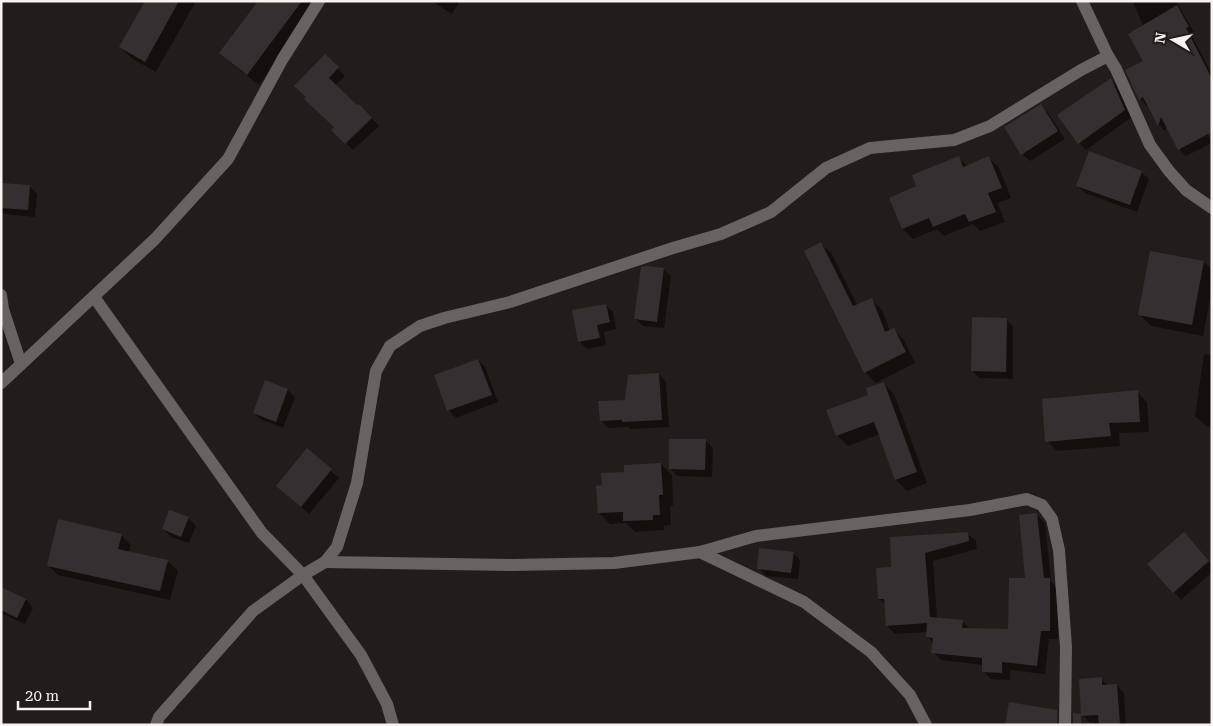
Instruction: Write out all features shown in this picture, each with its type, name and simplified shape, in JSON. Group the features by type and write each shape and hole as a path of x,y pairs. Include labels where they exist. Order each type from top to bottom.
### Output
{"street":[{"path":"1,383 155,239 228,159 282,60 319,1"},
{"path":"1082,1 1116,69 1150,145 1186,190 1212,208"},
{"path":"156,725 159,717 253,611 325,562 337,546 357,483 376,371 390,346 420,326 444,318 510,302 673,248 722,234 771,212 826,168 870,148 954,140 990,126 1081,70 1108,56"},
{"path":"1,295 3,309 21,364"},
{"path":"94,297 262,533 303,576 361,655 387,704 393,725"},
{"path":"325,562 614,563 700,552 756,536 970,510 1027,499 1042,505 1052,519 1059,550 1066,647 1065,725"},
{"path":"700,552 804,602 871,652 910,695 926,725"}],"building":[{"path":"145,1 179,1 145,62 119,47"},
{"path":"258,1 302,1 247,75 219,53"},
{"path":"1177,5 1189,27 1186,28 1212,79 1212,132 1178,150 1161,117 1158,126 1143,97 1139,100 1125,70 1143,61 1128,34"},
{"path":"325,54 339,67 329,78 372,118 345,144 331,130 334,127 304,99 306,97 294,86"},
{"path":"1111,78 1125,110 1078,144 1057,115"},
{"path":"1041,104 1058,131 1021,155 1004,127"},
{"path":"1089,151 1142,171 1130,205 1076,186"},
{"path":"959,156 963,167 989,156 1002,188 988,193 996,212 969,222 965,214 933,227 929,218 902,229 889,198 916,186 912,175"},
{"path":"1,183 30,185 28,210 1,208"},
{"path":"821,242 853,306 872,298 885,332 894,328 906,352 864,373 804,251"},
{"path":"1150,251 1204,261 1192,325 1138,315"},
{"path":"641,267 664,268 657,322 634,319"},
{"path":"606,304 610,322 597,325 600,338 578,342 572,310"},
{"path":"972,317 1007,318 1006,372 971,371"},
{"path":"478,359 492,395 447,411 434,375"},
{"path":"659,373 662,420 600,421 598,401 625,400 628,375"},
{"path":"265,380 288,389 276,422 253,413"},
{"path":"884,382 917,472 895,480 874,422 836,436 826,410 868,395 866,388"},
{"path":"1138,390 1140,422 1109,423 1111,436 1045,442 1042,399"},
{"path":"669,439 706,439 705,470 669,469"},
{"path":"307,448 332,469 301,507 276,486"},
{"path":"661,463 663,495 659,495 660,515 653,515 653,520 623,521 623,512 598,513 596,486 602,485 601,473 624,472 624,465"},
{"path":"169,510 189,517 181,537 162,529"},
{"path":"1037,513 1044,578 1050,578 1050,631 1041,631 1037,666 1002,662 1002,673 982,672 982,658 931,653 933,638 926,637 927,623 886,626 884,599 878,599 876,568 891,567 890,537 968,532 969,541 925,553 930,617 963,620 962,628 1008,629 1009,578 1025,578 1019,515"},
{"path":"58,519 122,534 118,549 168,560 160,591 47,566"},
{"path":"1184,532 1209,561 1173,593 1147,564"},
{"path":"759,548 794,552 791,573 757,569"},
{"path":"1,587 26,599 17,618 1,610"},
{"path":"1102,677 1102,685 1117,684 1120,725 1099,725 1098,715 1081,716 1081,725 1073,725 1073,713 1081,714 1079,679"},
{"path":"1009,702 1057,710 1057,725 1005,725"}]}
